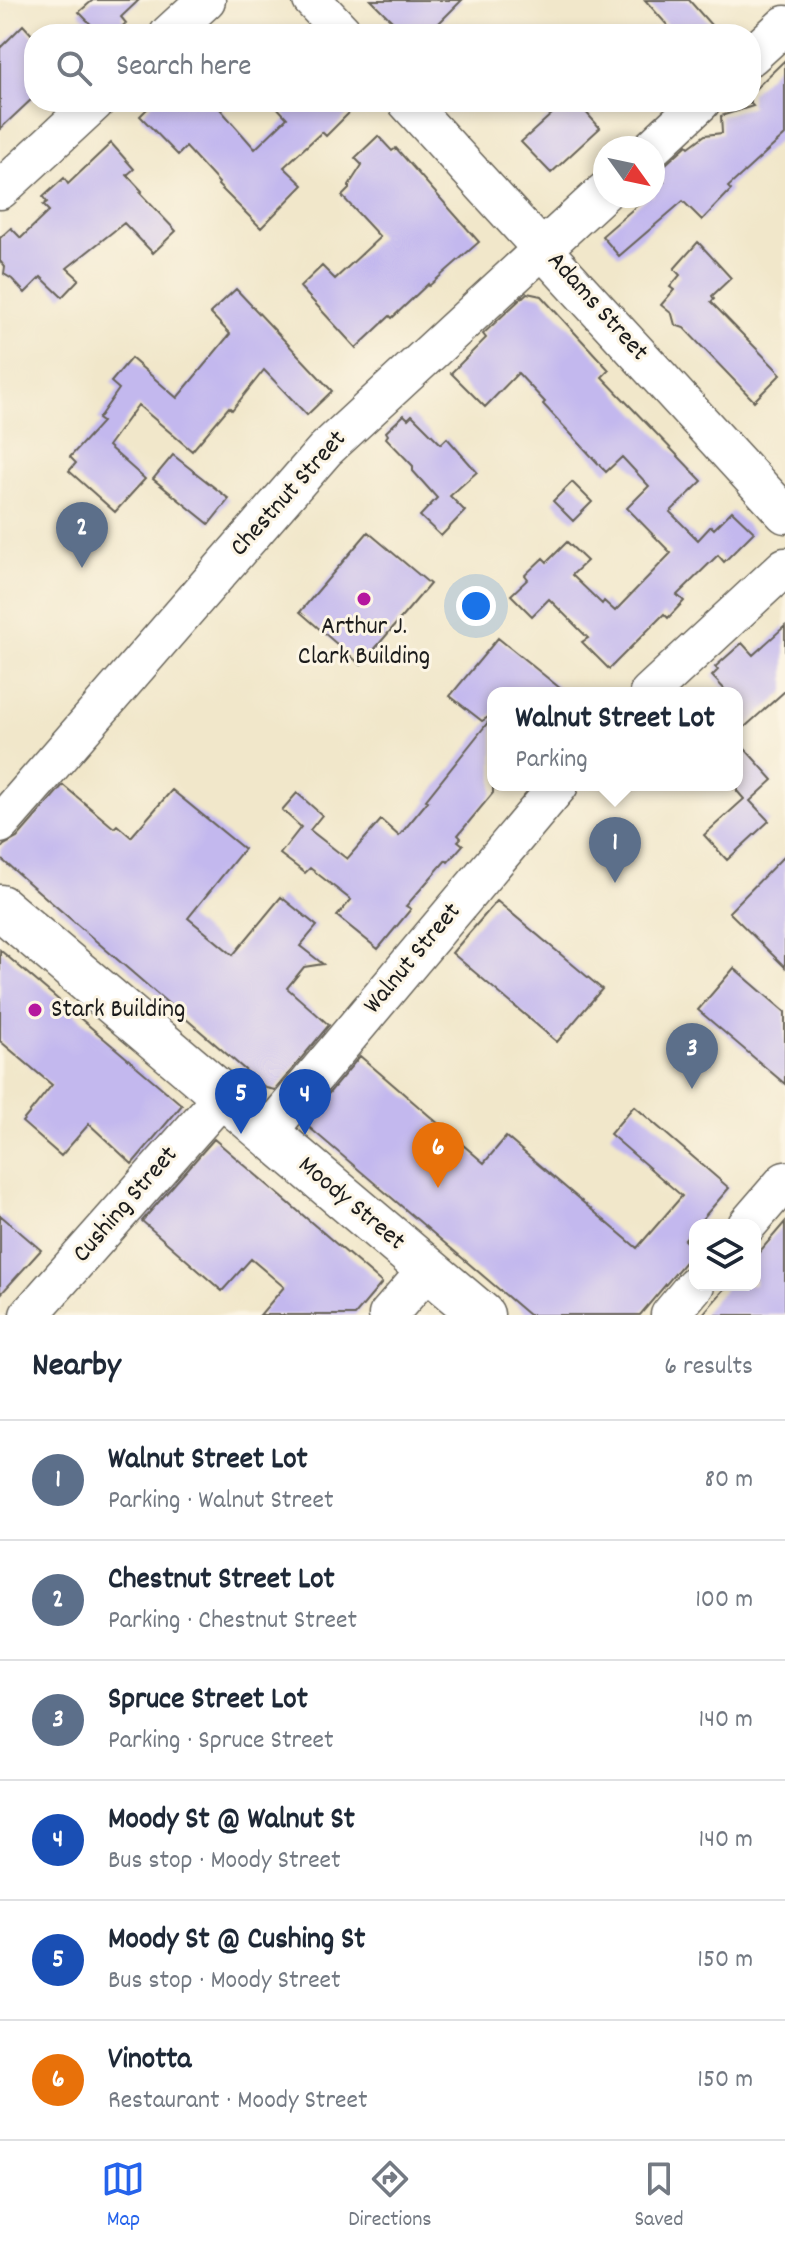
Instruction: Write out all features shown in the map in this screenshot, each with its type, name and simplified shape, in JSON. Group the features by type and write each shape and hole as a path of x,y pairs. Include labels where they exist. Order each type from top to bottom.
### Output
{"main road":[{"name":"Moody Street","path":"0,907 482,1315"}],"street":[{"path":"180,24 206,0"},
{"path":"312,0 335,24"},
{"path":"761,47 785,25"},
{"path":"0,190 84,112"},
{"name":"Adams Street","path":"416,112 785,514"},
{"path":"665,136 690,112"},
{"name":"Chestnut Street","path":"0,824 317,459 593,202"},
{"path":"655,687 785,567"},
{"name":"Walnut Street","path":"267,1133 554,791"},
{"name":"Cushing Street","path":"29,1315 223,1096"},
{"path":"752,1219 785,1181"},
{"path":"388,1315 428,1269"},
{"path":"670,1315 690,1291"}],"building":[{"path":"93,0 139,0 121,17 125,24 90,24 79,12"},
{"path":"371,0 462,0 438,24 395,24"},
{"path":"645,0 689,0 710,24 666,24"},
{"path":"23,25 24,106 0,129 0,48"},
{"path":"785,60 785,135 728,187 731,190 702,220 683,201 619,256 602,236 634,208 665,208 665,164 687,145 689,147 705,135 722,133 721,116 734,112 761,112 761,83"},
{"path":"144,112 223,112 255,149 287,118 281,112 350,112 326,136 322,132 284,167 303,185 261,228 186,147 178,155 140,116"},
{"path":"554,112 586,112 600,128 551,173 521,142"},
{"path":"378,136 392,151 396,148 479,242 356,348 300,287 322,266 335,279 380,237 342,196 362,165 355,158"},
{"path":"111,143 134,169 127,175 142,191 140,193 176,231 153,253 124,223 67,268 79,279 62,297 41,277 25,293 4,274 5,267 0,261 0,238 11,228 21,238 49,211 43,205 47,202 43,197 64,178 68,184"},
{"path":"698,242 731,278 712,296 714,299 711,302 781,374 754,401 684,328 675,325 672,314 661,305 674,290 670,287 680,275 674,269"},
{"path":"236,289 332,391 307,415 264,370 232,410 229,407 192,451 138,405 108,446 145,479 115,512 69,471 76,463 70,457 102,422 98,419 119,389 111,382 131,358 177,398 230,334 210,313"},
{"path":"527,293 541,296 609,370 602,377 702,481 670,512 698,540 732,511 754,532 724,562 718,555 677,595 684,601 668,618 664,614 609,669 582,642 588,638 549,599 532,616 511,595 528,579 525,575 543,558 547,562 567,542 587,561 572,575 602,604 604,601 615,611 671,553 627,508 649,486 622,457 606,472 518,373 485,407 451,373 486,338 483,334"},
{"path":"404,415 408,419 412,415 441,444 447,438 477,472 450,496 465,511 441,536 420,516 437,498 413,471 413,466 386,438 386,432"},
{"path":"173,455 229,499 209,524 153,479"},
{"path":"572,482 592,502 573,521 553,501"},
{"name":"Arthur J. Clark Building","path":"368,532 430,584 361,665 300,612"},
{"path":"785,626 785,691 743,729 743,687 722,687 712,676 718,670 715,667 742,643 753,655"},
{"path":"498,638 559,687 487,687 487,718 482,721 450,696"},
{"path":"487,724 487,791 493,793 458,835 461,838 458,841 463,845 406,906 411,909 378,949 337,916 351,900 310,868 305,873 280,854 301,827 282,810 297,793 322,815 310,830 347,859 381,820 399,836"},
{"path":"743,747 773,780 750,801 769,821 727,860 704,835 744,799 737,791 743,791"},
{"path":"63,785 114,828 117,825 131,837 172,790 244,849 188,918 233,955 281,897 317,926 300,946 323,964 304,967 287,988 329,1025 275,1090 266,1088 0,858 4,845 17,838"},
{"path":"785,855 785,967 729,912"},
{"path":"497,901 602,989 557,1042 452,953"},
{"path":"0,950 182,1105 132,1164 89,1124 61,1156 22,1122 52,1085 0,1041"},
{"path":"734,968 785,1012 785,1084 698,1010"},
{"path":"360,1056 484,1163 506,1137 637,1248 682,1196 610,1134 634,1106 729,1188 702,1219 689,1219 689,1234 684,1240 689,1245 689,1257 640,1315 529,1315 304,1123"},
{"path":"214,1139 382,1283 355,1315 260,1315 284,1287 251,1259 222,1291 142,1221"},
{"path":"0,1215 41,1250 0,1295"},
{"path":"785,1222 785,1315 702,1315 723,1291 761,1291 761,1250"}],"place":[{"name":"Chestnut Street Lot","path":"82,568"},
{"name":"Arthur J. Clark Building","path":"364,599"},
{"name":"Walnut Street Lot","path":"615,883"},
{"name":"Stark Building","path":"35,1010"},
{"name":"Spruce Street Lot","path":"692,1089"},
{"name":"Moody St @ Cushing St","path":"241,1134"},
{"name":"Moody St @ Walnut St","path":"305,1135"},
{"name":"Vinotta","path":"438,1188"}]}
